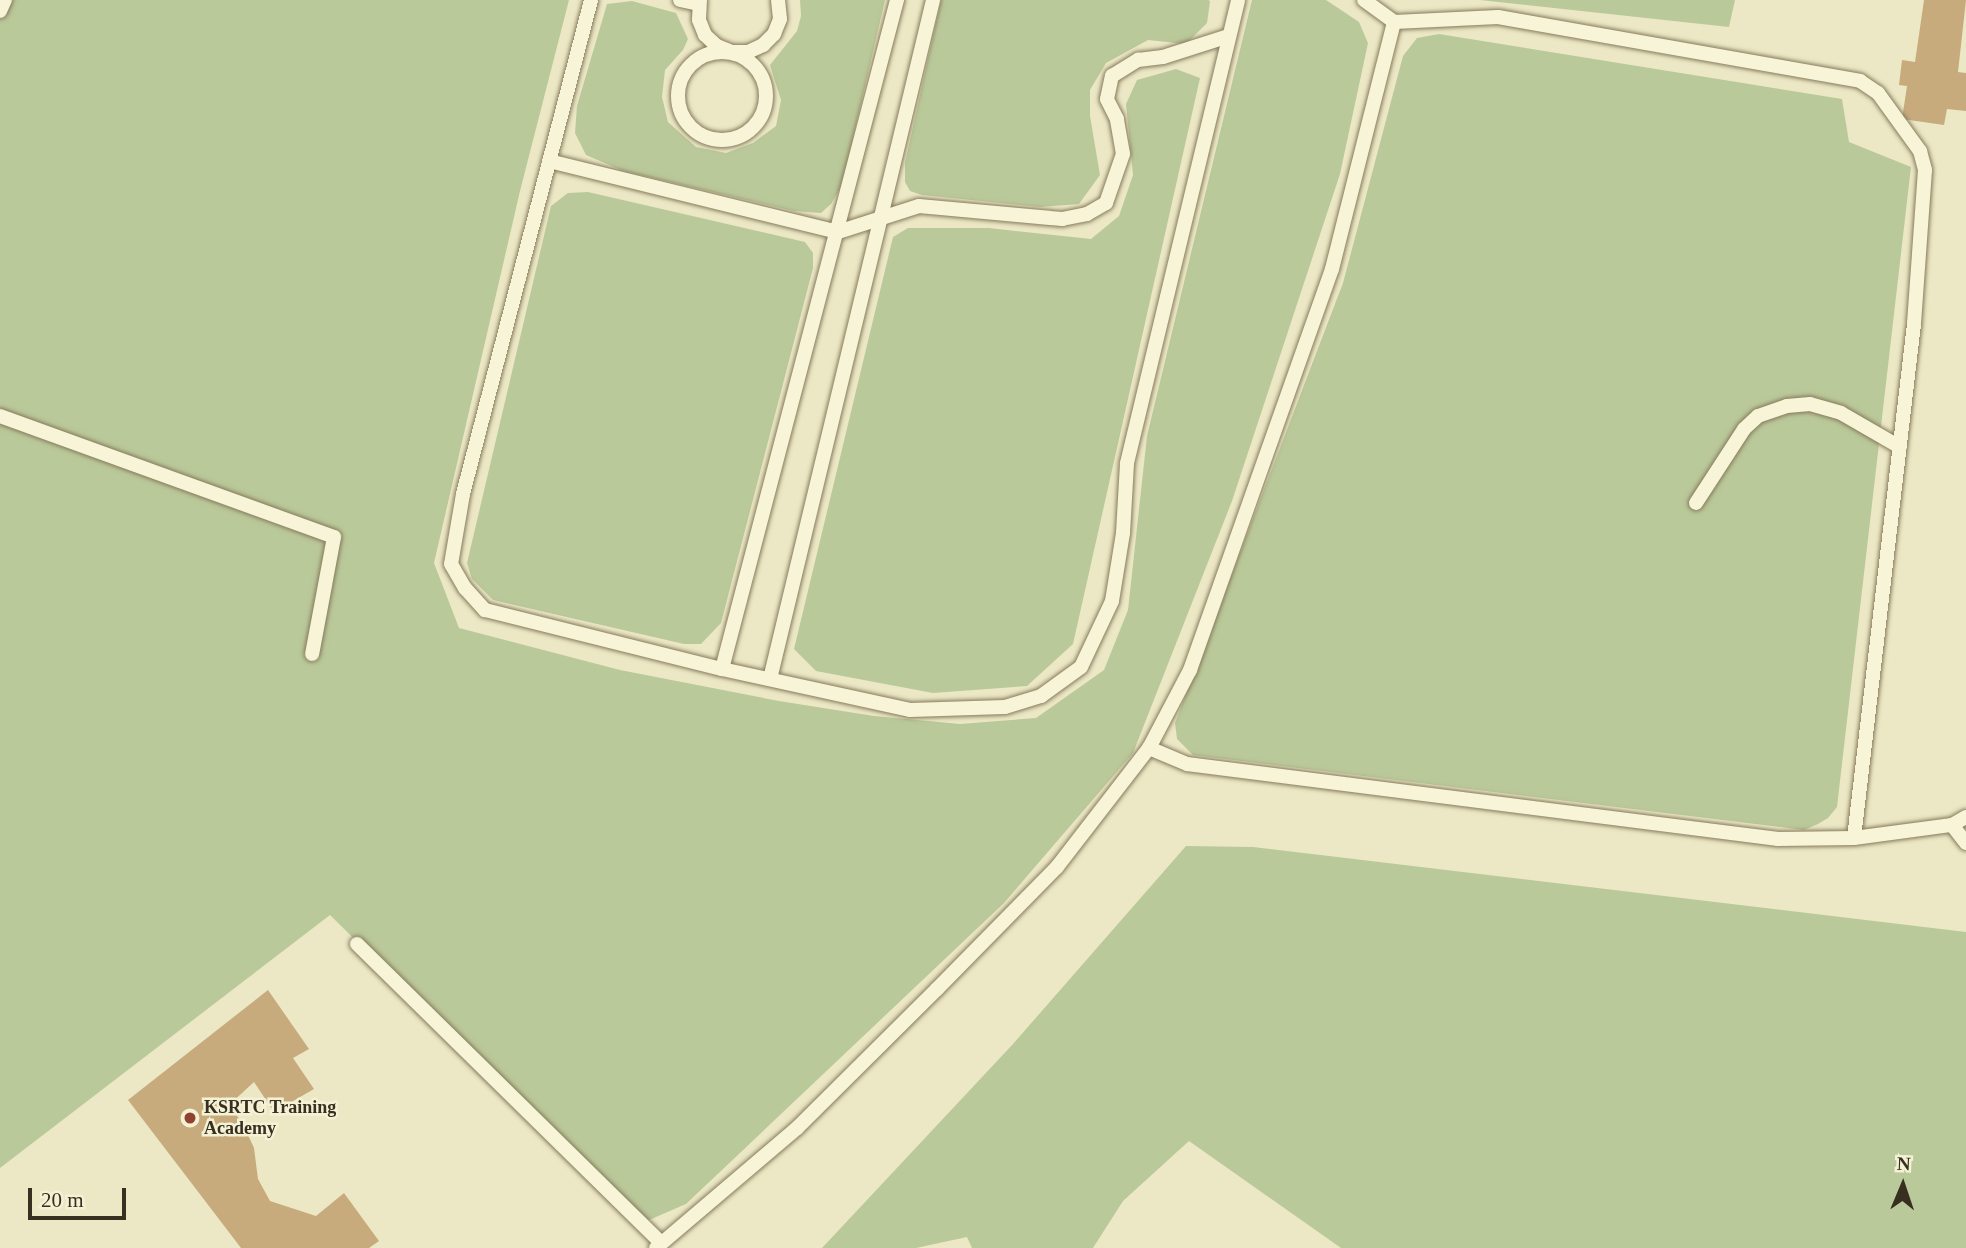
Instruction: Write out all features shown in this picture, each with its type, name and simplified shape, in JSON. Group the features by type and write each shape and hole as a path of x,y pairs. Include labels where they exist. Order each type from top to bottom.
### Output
{"lane":[{"path":"0,11 5,0"},
{"path":"591,0 463,494 451,564 465,588 485,610 722,669 910,710 1005,707 1041,695 1081,667 1112,601 1123,533 1127,463 1238,0"},
{"path":"680,0 699,2 699,20 705,35 717,46 732,52 748,59 760,71 766,88 766,105 759,121 746,133 730,139 712,139 696,132 684,119 678,103 678,86 685,70 698,58 714,52 732,52 755,48 774,34 780,19 778,0"},
{"path":"722,669 897,0"},
{"path":"770,679 933,0"},
{"path":"1364,0 1394,22 1498,17 1860,81 1878,93 1920,151 1925,170 1914,324 1854,838"},
{"path":"357,944 658,1246 797,1128 1057,867 1149,748 1190,670 1332,269 1394,22"},
{"path":"549,161 838,232 919,206 1051,219 1087,214 1106,203 1123,154 1116,119 1107,99 1112,76 1138,60 1163,57 1229,36"},
{"path":"1696,503 1744,429 1758,416 1787,406 1810,404 1842,413 1900,447"},
{"path":"0,416 334,537 312,654"},
{"path":"1149,748 1187,764 1778,839 1854,838 1952,825 1966,817"},
{"path":"1952,825 1966,843"}],"green space":[{"path":"0,0 569,0 520,191 434,563 459,628 620,670 779,701 874,716 960,724 1036,718 1104,670 1128,610 1147,436 1252,0 1326,0 1359,22 1368,43 1340,174 1232,501 1133,753 1004,903 686,1204 649,1220 562,1144 330,915 0,1168"},
{"path":"800,0 885,0 842,185 831,204 821,213 794,211 623,171 586,155 575,133 577,106 607,4 632,1 676,13 688,39 683,50 665,70 662,97 668,122 696,147 726,153 753,143 776,126 781,100 770,65 797,31 801,16"},
{"path":"941,0 1210,2 1207,23 1186,44 1148,40 1106,63 1090,90 1090,116 1100,175 1079,204 1040,207 922,195 910,191 905,182 905,163"},
{"path":"1480,0 1735,0 1729,27"},
{"path":"1439,34 1842,99 1849,142 1911,167 1837,807 1828,818 1818,824 1804,830 1193,755 1177,739 1175,723 1343,283 1403,56 1417,38"},
{"path":"1176,69 1200,78 1073,644 1027,686 933,693 816,671 794,649 893,237 908,228 989,228 1091,239 1119,216 1133,175 1126,104 1137,80"},
{"path":"588,192 805,242 813,253 813,268 721,623 701,644 684,644 493,600 472,579 467,563 551,206 568,193"},
{"path":"1186,846 1253,847 1966,932 1966,1248 1341,1248 1189,1141 1123,1201 1093,1248 972,1248 967,1237 916,1248 822,1248 1013,1044"}],"building":[{"path":"1924,0 1966,0 1958,72 1966,73 1966,111 1947,109 1944,125 1902,119 1907,86 1899,85 1902,60 1915,62"},
{"name":"KSRTC Training Academy","path":"268,990 309,1049 293,1058 314,1089 274,1112 254,1082 229,1105 243,1124 254,1148 258,1179 270,1201 316,1216 344,1193 379,1241 369,1248 241,1248 128,1100"}],"place":[{"name":"KSRTC Training Academy","path":"190,1118"}]}
